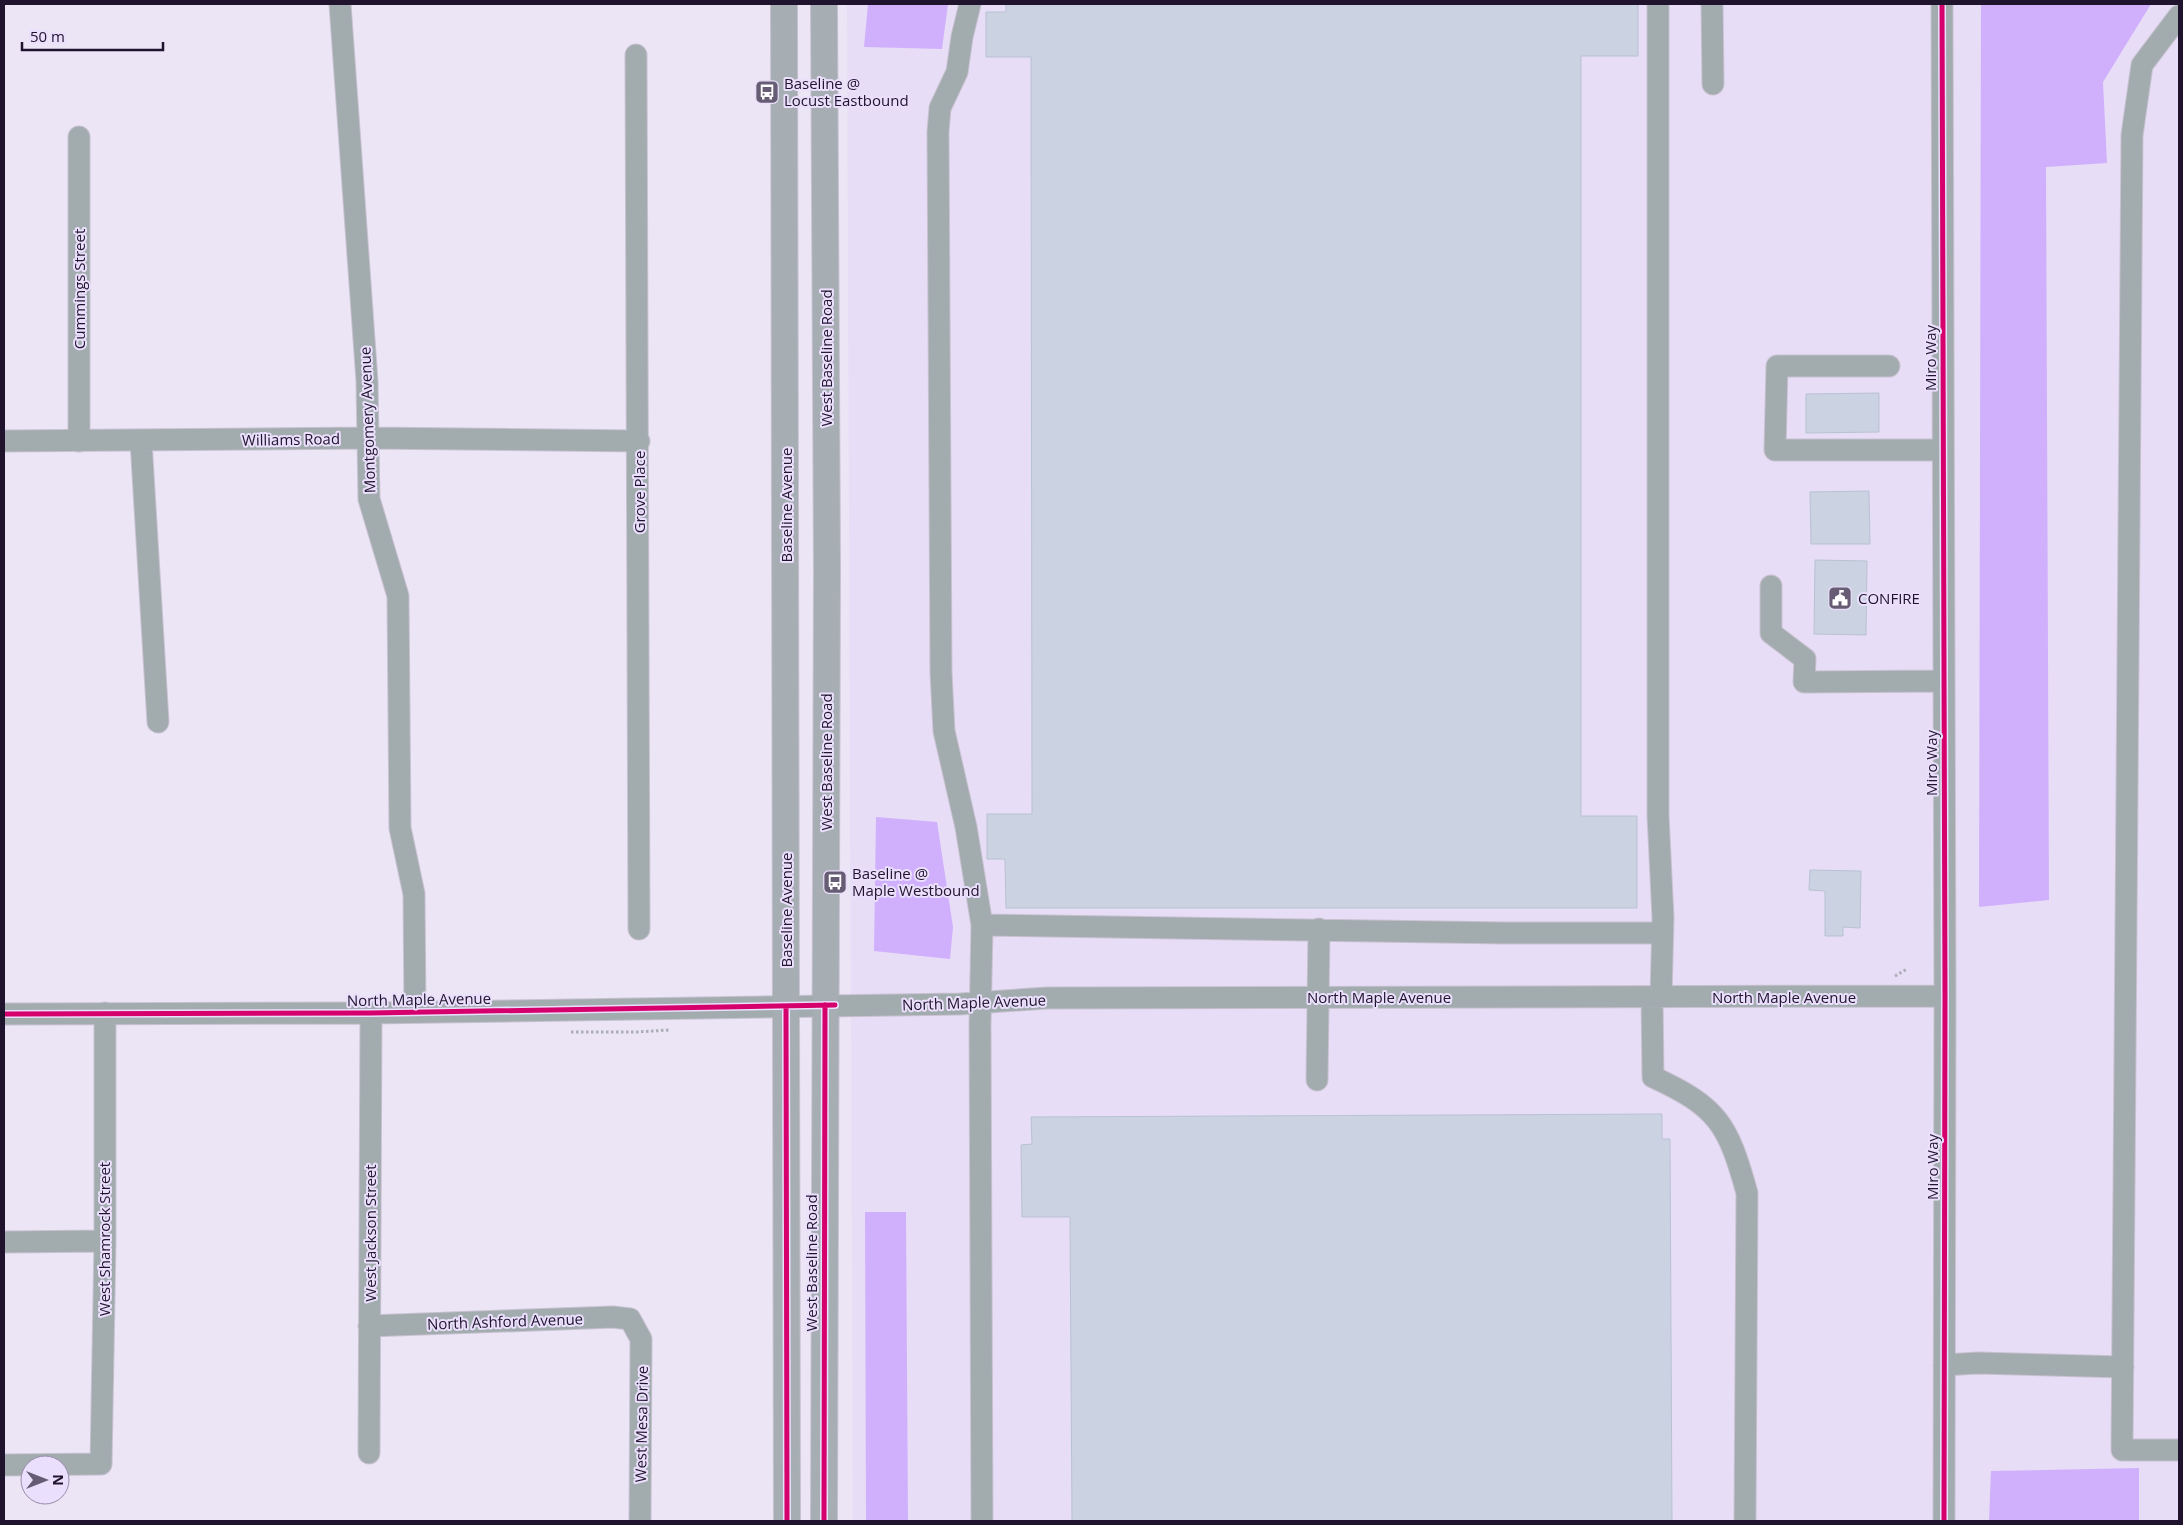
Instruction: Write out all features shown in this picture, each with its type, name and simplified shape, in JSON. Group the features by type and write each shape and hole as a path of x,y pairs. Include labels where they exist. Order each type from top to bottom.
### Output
{"main road":[{"name":"Baseline Avenue","path":"784,4 786,1006"},
{"name":"West Baseline Road","path":"824,4 827,569 824,1521"},
{"name":"West Baseline Road","path":"786,1006 787,1521"}],"street":[{"name":"Montgomery Avenue","path":"340,4 367,381 369,499 398,596 400,828 414,894 415,1012"},
{"path":"970,4 962,37 957,72 940,108 938,132 941,673 944,731 966,828 982,924 982,1521"},
{"path":"1658,4 1658,814 1662,933 1653,1077 1697,1100 1712,1114 1727,1133 1736,1154 1746,1193 1745,1521"},
{"path":"1712,4 1712,84"},
{"name":"Miro Way","path":"1942,4 1945,996 1944,1521"},
{"path":"2179,16 2142,65 2132,136 2122,1450 2179,1450"},
{"name":"Grove Place","path":"636,55 639,441 639,929"},
{"name":"Cummings Street","path":"79,137 79,441"},
{"path":"1889,366 1777,366 1775,450 1943,450"},
{"name":"Williams Road","path":"4,442 368,438 639,441"},
{"path":"141,441 158,722"},
{"path":"1771,586 1771,633 1805,658 1804,682 1944,681"},
{"path":"982,924 1507,933 1662,933"},
{"path":"1317,1080 1319,929"},
{"name":"North Maple Avenue","path":"4,1014 371,1013 981,1004 1047,998 1945,996"},
{"name":"West Shamrock Street","path":"4,1465 101,1464 105,1241 105,1013"},
{"name":"West Jackson Street","path":"369,1453 371,1013"},
{"path":"4,1242 105,1241"},
{"name":"North Ashford Avenue","path":"369,1326 613,1317 630,1320 636,1328"},
{"name":"West Mesa Drive","path":"636,1328 641,1339 642,1359 640,1521"},
{"path":"1944,1365 1978,1363 2123,1367"}],"shaded area":[{"path":"847,4 2179,4 2179,1521 853,1521"},
{"path":"868,4 948,4 942,49 864,47"},
{"path":"1981,4 2151,4 2103,82 2107,163 2046,167 2049,900 1979,907"},
{"path":"876,817 937,822 953,927 950,959 874,951"},
{"path":"865,1212 906,1212 908,1521 866,1521"},
{"path":"2139,1468 2139,1521 1989,1521 1991,1471"}],"building":[{"path":"1006,4 1638,4 1638,56 1581,56 1581,816 1637,816 1637,908 1006,908 1005,859 987,859 987,814 1032,814 1031,57 986,57 986,12 1006,12"},
{"path":"1879,393 1879,432 1806,433 1806,394"},
{"path":"1869,491 1870,544 1811,544 1810,492"},
{"name":"CONFIRE","path":"1815,560 1867,561 1866,635 1814,634"},
{"path":"1810,870 1861,871 1860,928 1843,927 1843,936 1825,936 1825,891 1809,890"},
{"path":"1662,1114 1662,1139 1670,1139 1672,1521 1072,1521 1070,1217 1022,1217 1021,1145 1032,1144 1031,1117"}],"cycle path":[{"path":"1942,4 1945,996 1944,1521"},
{"path":"824,1521 825,1005"},
{"path":"4,1014 371,1013 835,1005"},
{"path":"786,1006 787,1521"}],"place":[{"name":"Baseline @ Locust Eastbound","path":"767,92"},
{"name":"CONFIRE","path":"1840,598"},
{"name":"Baseline @ Maple Westbound","path":"835,882"}]}
